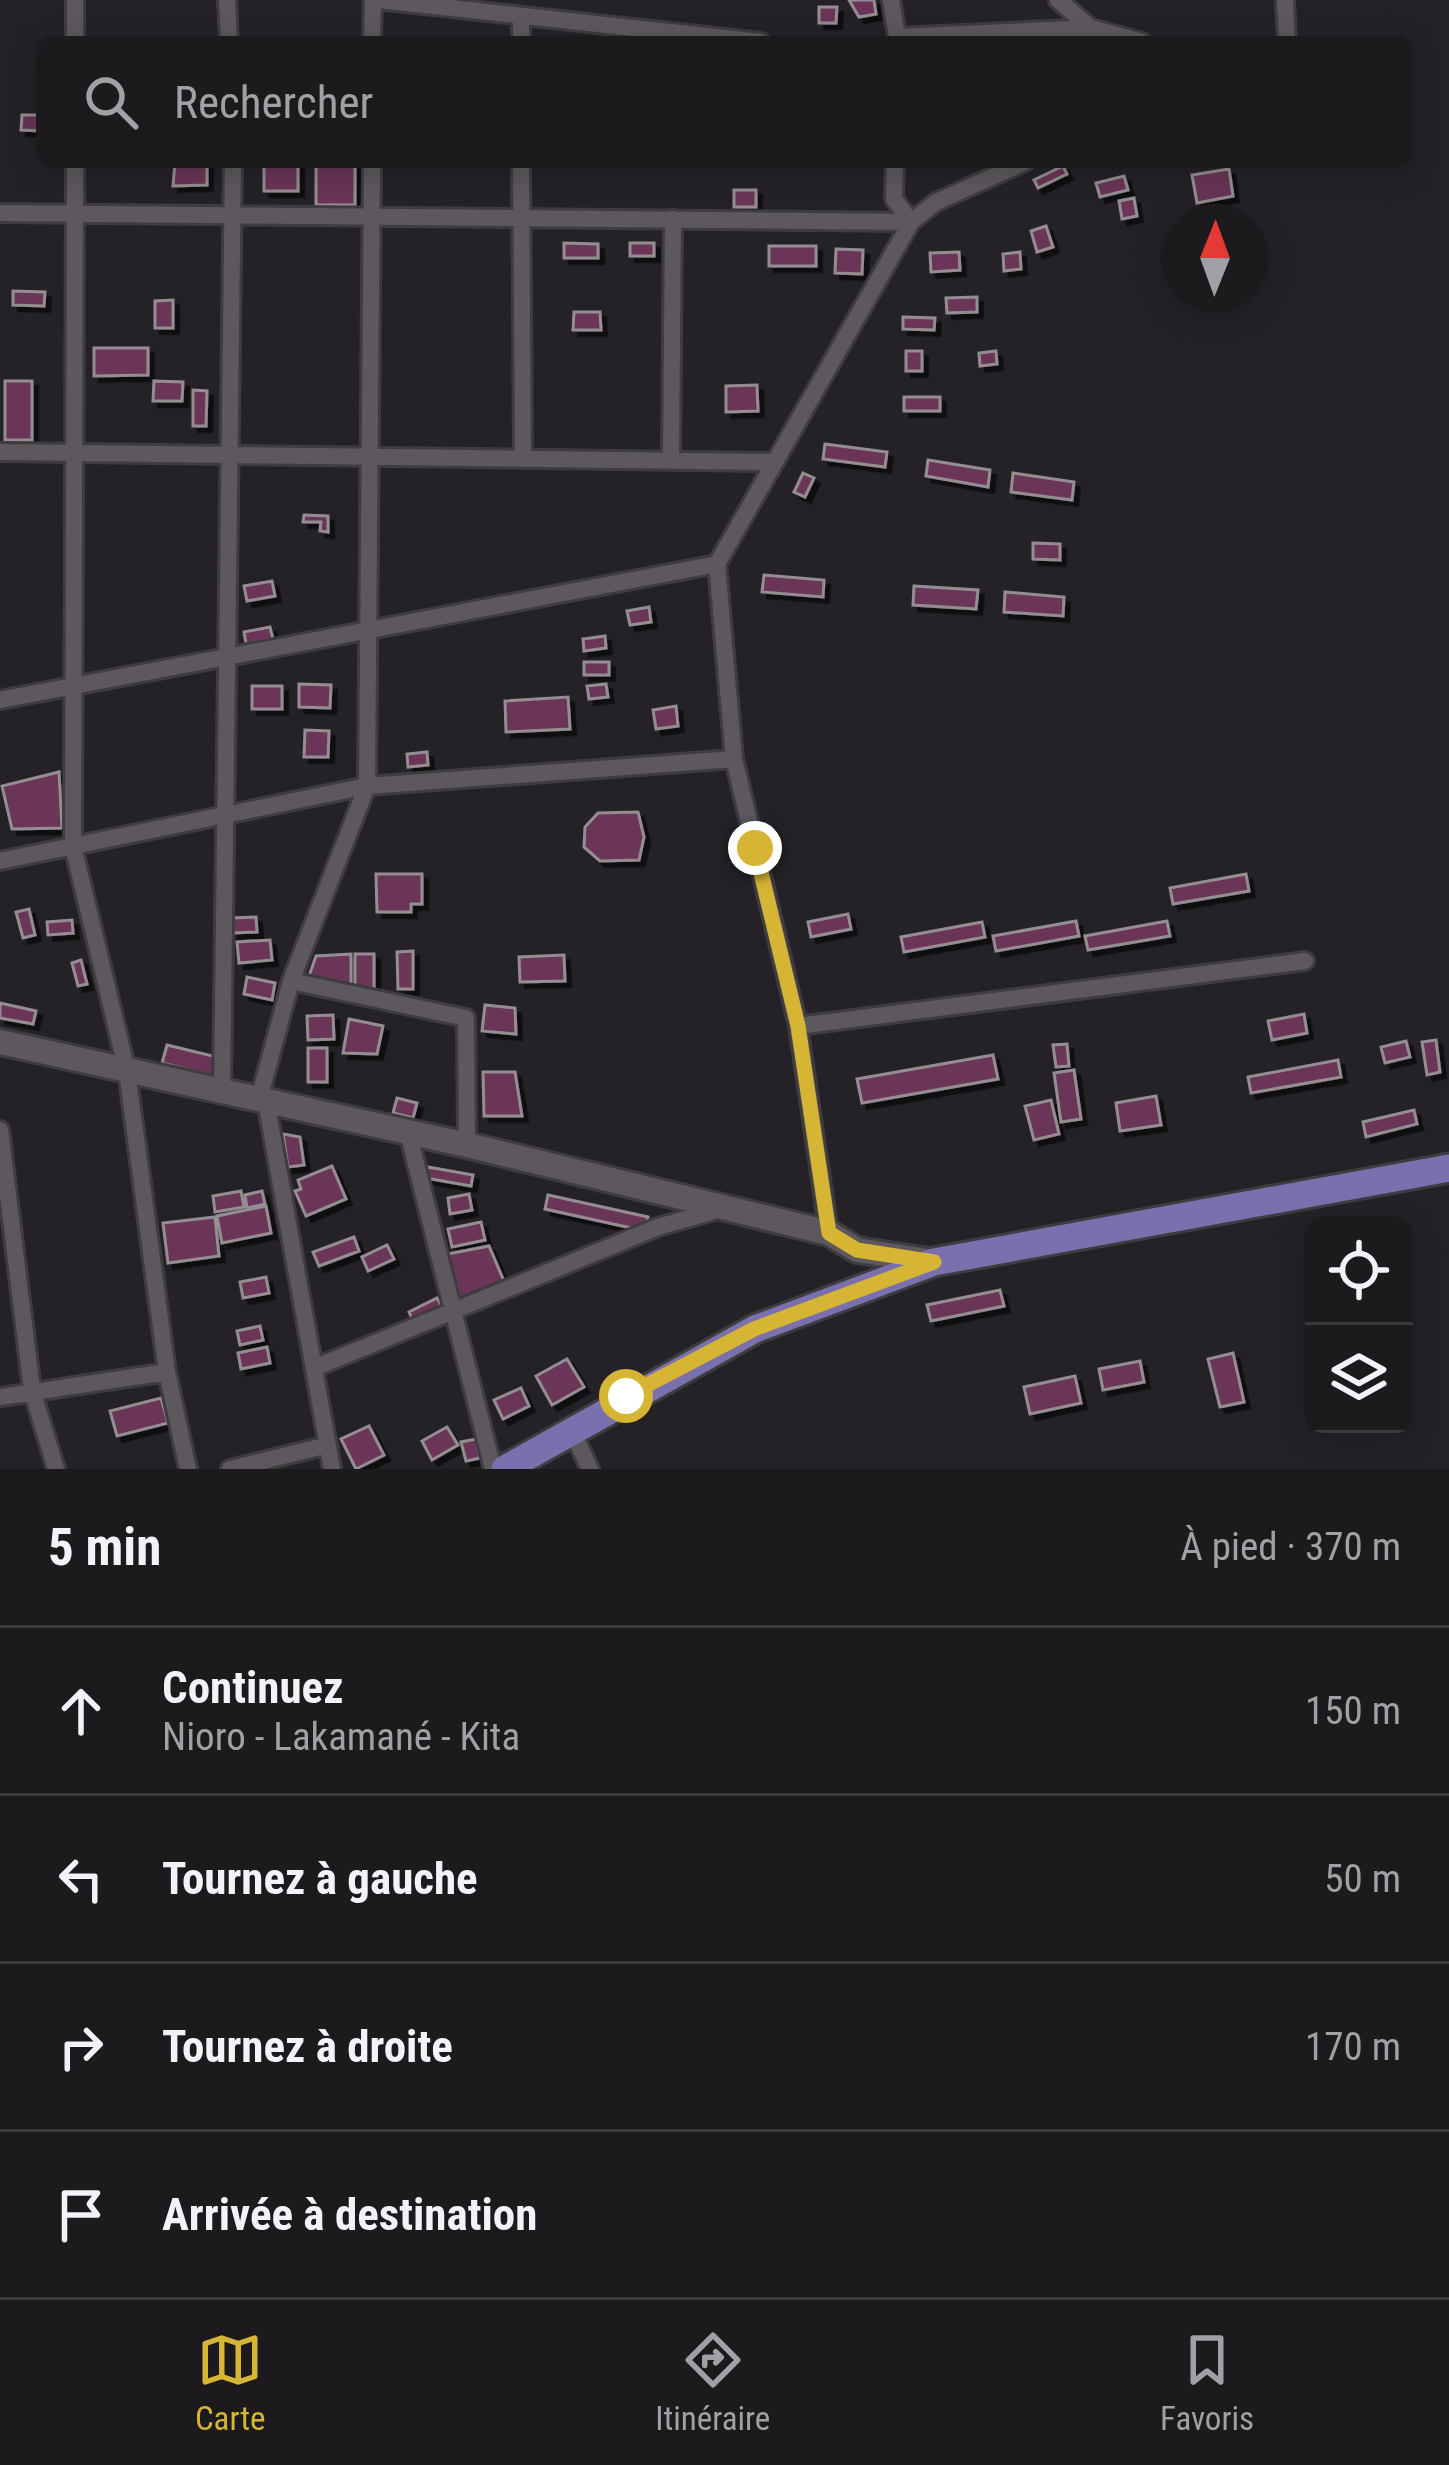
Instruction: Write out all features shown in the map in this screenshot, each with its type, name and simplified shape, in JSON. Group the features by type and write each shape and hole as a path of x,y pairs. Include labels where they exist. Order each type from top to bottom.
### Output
{"main road":[{"path":"0,1042 467,1145 829,1233 857,1250 934,1262"},
{"path":"505,1469 754,1329 934,1262 1449,1168"}],"street":[{"path":"75,0 75,36"},
{"path":"227,0 229,36"},
{"path":"372,36 375,0 525,11 715,36"},
{"path":"891,0 897,36"},
{"path":"1058,0 1091,28"},
{"path":"1285,0 1287,36"},
{"path":"951,36 1091,28 1120,36"},
{"path":"75,168 73,846 127,1070 167,1372 188,1469"},
{"path":"222,1091 233,168"},
{"path":"332,1469 262,1100 291,981 368,786 372,168"},
{"path":"521,168 523,459"},
{"path":"895,168 894,199 911,221"},
{"path":"829,1233 798,1026 734,759 717,564 911,221 935,202 1012,168"},
{"path":"0,212 911,221"},
{"path":"671,460 673,219"},
{"path":"0,452 773,462"},
{"path":"0,700 717,564"},
{"path":"0,861 368,786 734,759"},
{"path":"798,1026 1305,962"},
{"path":"291,981 466,1018 467,1145"},
{"path":"0,1130 32,1390 56,1469"},
{"path":"408,1132 493,1469"},
{"path":"314,1368 658,1227 722,1209"},
{"path":"0,1397 167,1372"},
{"path":"571,1429 590,1469"},
{"path":"230,1469 328,1445"}],"building":[{"path":"849,0 874,0 876,14 859,17"},
{"path":"819,7 837,7 836,23 819,23"},
{"path":"22,115 36,115 36,131 21,130"},
{"path":"174,168 207,168 207,185 173,186"},
{"path":"264,168 298,168 298,191 264,191"},
{"path":"316,168 355,168 355,205 316,205"},
{"path":"1059,168 1067,174 1038,188 1034,180"},
{"path":"1229,169 1233,196 1197,203 1192,175"},
{"path":"1124,176 1128,190 1100,197 1096,183"},
{"path":"734,190 756,190 756,207 734,207"},
{"path":"1134,198 1137,216 1122,219 1119,201"},
{"path":"1046,226 1053,247 1037,252 1031,231"},
{"path":"564,243 598,244 598,258 564,258"},
{"path":"630,243 654,243 654,256 630,256"},
{"path":"769,246 816,246 816,266 769,266"},
{"path":"836,249 863,250 862,274 835,273"},
{"path":"959,252 960,270 931,272 930,253"},
{"path":"1020,252 1021,269 1004,271 1003,254"},
{"path":"13,291 45,292 44,306 13,305"},
{"path":"977,297 977,312 947,313 946,298"},
{"path":"173,300 173,328 155,328 155,301"},
{"path":"574,312 600,312 601,330 573,330"},
{"path":"903,317 935,318 934,330 903,329"},
{"path":"94,348 148,348 148,375 94,376"},
{"path":"906,351 922,351 922,371 906,371"},
{"path":"996,351 997,364 980,366 979,353"},
{"path":"5,381 32,381 32,440 5,440"},
{"path":"154,381 183,382 182,401 153,401"},
{"path":"757,385 758,411 726,412 726,386"},
{"path":"193,390 207,391 206,426 193,426"},
{"path":"904,397 940,397 940,411 904,411"},
{"path":"825,444 887,452 885,467 823,459"},
{"path":"928,460 990,470 988,487 926,476"},
{"path":"803,473 814,478 805,497 794,492"},
{"path":"1013,473 1074,482 1072,500 1011,492"},
{"path":"304,515 328,516 328,532 320,531 321,522 303,522"},
{"path":"1033,543 1060,544 1060,560 1033,559"},
{"path":"764,575 824,580 823,597 762,592"},
{"path":"272,581 275,596 247,601 244,586"},
{"path":"914,586 978,590 976,609 913,605"},
{"path":"1005,592 1064,597 1063,616 1004,612"},
{"path":"649,607 651,622 630,625 627,611"},
{"path":"270,627 273,639 246,644 244,632"},
{"path":"605,636 606,648 584,651 583,639"},
{"path":"584,662 609,662 609,675 584,675"},
{"path":"299,684 331,685 330,708 299,707"},
{"path":"606,684 608,697 589,699 587,686"},
{"path":"252,686 282,686 282,709 252,709"},
{"path":"568,697 570,729 506,732 505,701"},
{"path":"676,706 678,726 656,729 653,710"},
{"path":"305,730 329,731 328,757 304,757"},
{"path":"427,752 428,765 408,767 407,754"},
{"path":"59,772 62,828 12,829 2,786"},
{"path":"638,812 644,837 639,860 600,861 584,847 585,827 598,813"},
{"path":"376,874 422,874 422,904 411,904 411,912 377,912"},
{"path":"1246,874 1249,891 1173,904 1170,888"},
{"path":"29,909 35,935 23,938 16,912"},
{"path":"848,914 851,929 811,937 808,922"},
{"path":"256,917 257,932 233,933 232,918"},
{"path":"72,920 73,933 48,935 47,922"},
{"path":"1076,921 1079,936 996,951 993,936"},
{"path":"1167,921 1170,936 1088,950 1085,936"},
{"path":"982,922 985,937 904,952 901,937"},
{"path":"270,940 272,960 239,963 237,942"},
{"path":"413,951 413,989 398,989 397,952"},
{"path":"351,954 351,984 308,979 316,956"},
{"path":"355,954 374,954 374,989 355,989"},
{"path":"564,955 565,981 520,982 519,957"},
{"path":"81,960 87,984 78,986 72,963"},
{"path":"247,977 275,983 272,1000 244,994"},
{"path":"0,1003 36,1011 33,1024 0,1018"},
{"path":"485,1005 515,1008 516,1034 482,1031"},
{"path":"1304,1014 1307,1033 1272,1040 1268,1021"},
{"path":"333,1015 334,1039 308,1040 307,1016"},
{"path":"349,1019 383,1026 377,1054 343,1053"},
{"path":"1436,1040 1440,1072 1427,1075 1422,1042"},
{"path":"1406,1041 1410,1057 1385,1063 1381,1047"},
{"path":"1067,1044 1069,1066 1056,1067 1053,1045"},
{"path":"167,1045 217,1057 213,1076 162,1063"},
{"path":"308,1048 327,1048 327,1082 308,1082"},
{"path":"993,1055 998,1079 862,1103 857,1079"},
{"path":"1338,1060 1341,1077 1251,1093 1248,1077"},
{"path":"1074,1070 1081,1119 1061,1122 1054,1073"},
{"path":"483,1072 515,1072 522,1116 484,1116"},
{"path":"1156,1096 1161,1125 1120,1131 1116,1103"},
{"path":"397,1098 417,1103 413,1118 393,1113"},
{"path":"1051,1100 1059,1134 1034,1140 1025,1106"},
{"path":"1414,1110 1417,1124 1366,1137 1363,1122"},
{"path":"283,1134 300,1137 304,1165 288,1167"},
{"path":"332,1166 346,1199 306,1216 295,1191 301,1189 298,1180"},
{"path":"428,1167 473,1175 471,1186 426,1178"},
{"path":"241,1191 244,1207 215,1212 213,1196"},
{"path":"262,1191 265,1204 247,1208 245,1195"},
{"path":"469,1194 472,1210 450,1214 448,1198"},
{"path":"548,1195 648,1217 645,1231 545,1209"},
{"path":"266,1206 271,1233 222,1243 217,1216"},
{"path":"215,1217 219,1256 168,1263 163,1223"},
{"path":"481,1222 485,1240 452,1247 448,1229"},
{"path":"354,1237 359,1251 319,1266 313,1252"},
{"path":"387,1245 394,1259 368,1271 362,1257"},
{"path":"489,1246 506,1286 461,1304 448,1254"},
{"path":"266,1277 269,1293 243,1298 240,1282"},
{"path":"1000,1290 1004,1306 931,1321 927,1305"},
{"path":"437,1298 442,1306 413,1321 409,1312"},
{"path":"260,1326 263,1340 240,1345 237,1331"},
{"path":"267,1347 270,1363 241,1369 238,1353"},
{"path":"1233,1353 1244,1402 1220,1407 1208,1359"},
{"path":"567,1359 584,1387 552,1405 536,1376"},
{"path":"1140,1361 1144,1382 1103,1390 1099,1369"},
{"path":"1075,1376 1081,1403 1030,1414 1024,1387"},
{"path":"521,1388 529,1406 503,1419 494,1400"},
{"path":"161,1398 168,1423 117,1436 110,1411"},
{"path":"369,1426 384,1455 356,1469 341,1439"},
{"path":"447,1427 458,1445 432,1460 422,1441"},
{"path":"476,1439 480,1458 466,1461 461,1442"}],"route":[{"path":"626,1396 754,1329 831,1296 934,1262 857,1250 829,1233 798,1026 755,848"}]}
